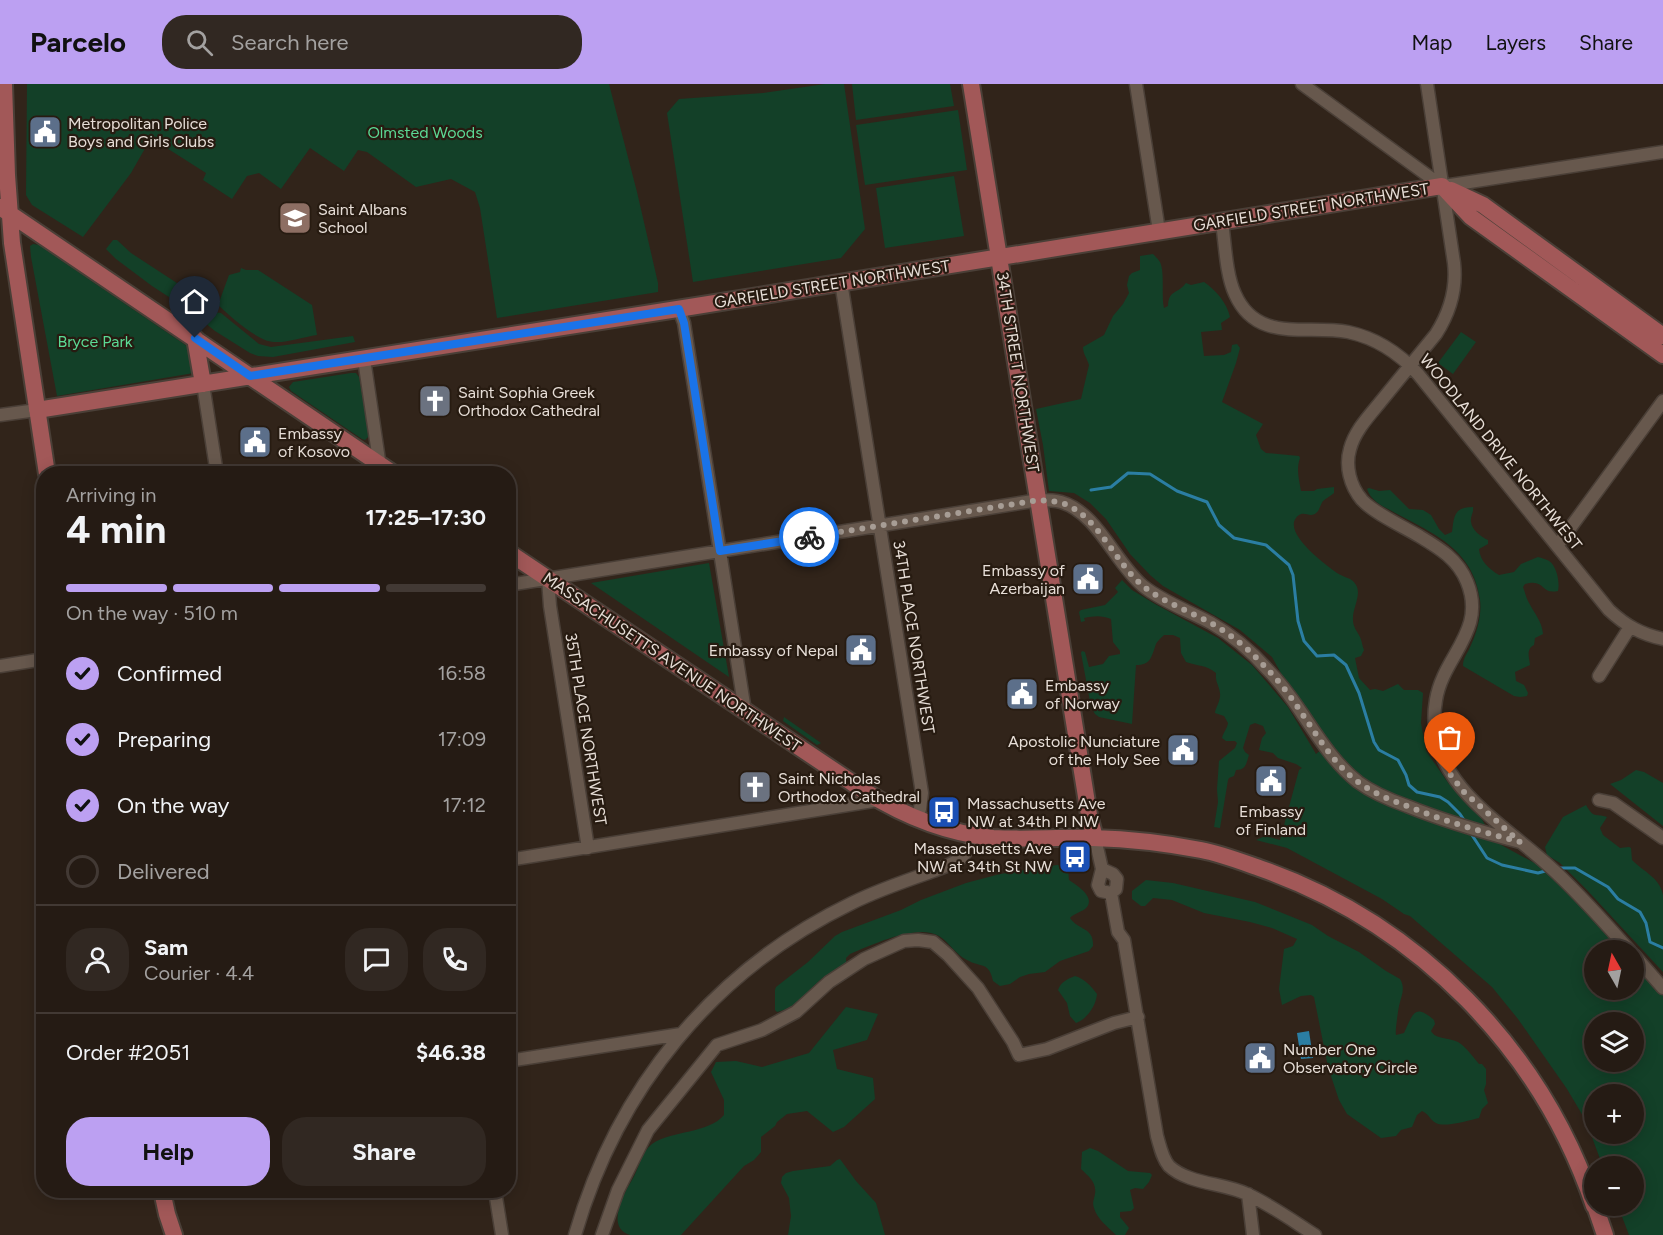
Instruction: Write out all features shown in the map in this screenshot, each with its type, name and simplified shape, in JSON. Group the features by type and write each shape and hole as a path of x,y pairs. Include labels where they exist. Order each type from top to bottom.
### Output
{"main road":[{"path":"4,84 5,210 46,466"},
{"name":"34TH STREET NORTHWEST","path":"971,84 1089,815 1095,838"},
{"path":"1442,186 1471,217 1663,336"},
{"name":"GARFIELD STREET NORTHWEST","path":"37,410 1442,186"},
{"path":"5,210 195,338 376,466"},
{"path":"1579,285 1663,356"},
{"path":"195,338 203,384"},
{"name":"MASSACHUSETTS AVENUE NORTHWEST","path":"516,557 879,800 917,820 977,836 1014,839 1095,838 1202,850 1281,876 1362,916 1405,945 1457,989 1494,1029 1523,1066 1562,1128 1584,1180"},
{"path":"163,1198 174,1235"},
{"name":"MASSACHUSETTS AVENUE NORTHWEST","path":"1598,1216 1605,1235"}],"street":[{"path":"1136,84 1159,231"},
{"path":"1302,84 1442,186"},
{"path":"1427,84 1454,255 1454,288 1443,323 1356,434 1348,455 1350,477 1357,493 1367,504 1443,551 1455,562 1467,581 1472,606 1470,626 1438,688 1434,713 1436,738 1444,764 1470,797 1552,869 1620,940"},
{"name":"GARFIELD STREET NORTHWEST","path":"1442,186 1663,152"},
{"name":"WOODLAND DRIVE NORTHWEST","path":"1222,222 1230,280 1242,306 1254,318 1281,329 1331,330 1356,334 1400,356 1410,365 1605,605 1630,627 1649,636 1663,639"},
{"name":"34TH PLACE NORTHWEST","path":"841,282 921,793 917,820"},
{"path":"679,309 684,323 745,711"},
{"path":"364,358 380,466"},
{"path":"203,384 216,466"},
{"path":"1557,546 1663,401"},
{"name":"GARFIELD STREET NORTHWEST","path":"0,415 37,410"},
{"path":"516,584 1039,500 1058,502 1073,508 1091,523 1144,587 1211,623 1245,648 1275,677 1327,751 1356,780 1380,795 1416,810 1464,827 1520,842"},
{"name":"35TH PLACE NORTHWEST","path":"548,579 588,848"},
{"path":"1599,676 1630,627"},
{"path":"0,666 36,660"},
{"path":"516,859 879,800"},
{"path":"1599,800 1613,803 1663,838"},
{"path":"574,1235 594,1177 616,1129 645,1082 681,1034 706,1008 735,981 788,940 851,903 954,862 966,852 977,836"},
{"path":"1095,838 1102,869 1098,885 1101,891 1114,889"},
{"path":"1102,869 1116,876 1114,889 1126,931 1124,940 1138,1017 1146,1080 1162,1155 1168,1165 1180,1173 1192,1179 1222,1185 1248,1194 1315,1235"},
{"path":"602,1235 618,1190 648,1130 717,1045 762,1030 795,1012 829,982 864,959 904,941 933,942 948,955 978,988 1019,1055 1047,1049 1114,1023 1138,1017"},
{"path":"1644,966 1663,988"},
{"path":"516,1060 681,1034"},
{"path":"1248,1194 1253,1235"},
{"path":"496,1198 502,1235"}],"green space":[{"name":"Olmsted Woods","path":"27,84 609,84 637,192 658,283 658,292 497,318 480,208 475,192 451,179 416,187 367,152 358,150 344,171 310,148 281,189 259,173 247,176 232,199 203,180 206,173 151,138 131,173 83,237 32,205 26,195"},
{"path":"825,84 844,84 865,229 841,258 693,282 667,113 679,99 763,93"},
{"path":"852,84 950,84 954,106 856,120"},
{"path":"958,110 967,170 865,185 856,125"},
{"path":"954,176 964,236 885,248 876,188"},
{"path":"113,240 117,240 131,253 183,287 202,296 204,300 211,301 213,312 221,313 259,344 271,347 353,336 355,342 273,357 250,353 215,331 116,259 106,249"},
{"name":"Bryce Park","path":"39,245 190,348 194,373 57,396 31,257 30,246"},
{"path":"1153,254 1160,262 1164,308 1168,306 1172,294 1186,283 1191,285 1204,282 1213,289 1220,297 1230,317 1221,323 1222,330 1201,332 1204,356 1224,355 1231,352 1232,345 1237,344 1240,348 1222,402 1263,424 1256,435 1261,449 1266,453 1299,456 1298,475 1301,491 1334,487 1334,493 1323,501 1316,513 1299,515 1294,521 1295,529 1306,547 1337,573 1352,580 1358,589 1353,622 1364,650 1361,656 1355,658 1359,678 1370,690 1383,691 1398,684 1404,690 1418,690 1423,693 1421,723 1426,751 1449,784 1474,805 1494,841 1551,872 1616,940 1584,940 1584,1000 1644,1000 1644,972 1663,995 1663,1235 1629,1235 1622,1216 1644,1216 1644,1156 1599,1156 1594,1144 1644,1144 1644,1084 1584,1084 1584,1118 1518,1019 1492,987 1410,916 1287,848 1256,840 1265,836 1280,840 1299,770 1302,768 1278,758 1273,753 1259,750 1266,733 1263,726 1255,723 1250,725 1243,748 1249,755 1247,761 1244,768 1236,770 1234,776 1228,780 1220,828 1214,827 1218,802 1219,761 1235,748 1237,743 1222,738 1228,723 1224,716 1215,713 1220,696 1216,673 1205,667 1186,662 1181,653 1180,638 1164,635 1156,644 1149,660 1144,664 1136,665 1132,724 1099,717 1091,707 1082,651 1085,652 1089,667 1103,664 1109,656 1120,654 1120,651 1113,642 1111,619 1094,616 1084,618 1085,621 1081,622 1079,612 1105,605 1118,592 1115,588 1122,580 1132,590 1155,604 1218,638 1252,665 1288,707 1316,754 1330,742 1292,693 1272,657 1240,630 1163,586 1150,575 1130,554 1106,519 1090,503 1074,493 1049,491 1036,409 1081,399 1089,365 1083,347 1104,335 1113,316 1129,293 1127,285 1129,276 1140,270 1140,256"},
{"path":"241,268 258,270 312,305 317,335 284,342 267,341 244,328 230,316 218,305 229,275 240,272"},
{"path":"1461,332 1476,342 1453,374 1438,363"},
{"path":"356,373 359,377 369,432 365,440 291,391 289,387 293,382"},
{"path":"1369,488 1379,491 1390,490 1409,509 1423,510 1431,515 1445,535 1452,532 1456,514 1459,511 1473,507 1471,520 1473,528 1488,540 1488,544 1479,549 1481,557 1499,575 1514,572 1521,564 1538,557 1552,563 1559,584 1558,591 1548,591 1536,583 1525,584 1523,587 1543,634 1535,638 1534,645 1530,649 1530,665 1515,672 1516,681 1524,685 1527,696 1514,696 1463,666 1475,634 1480,611 1476,582 1469,567 1448,544 1376,502 1368,493"},
{"path":"709,563 729,677 591,583"},
{"path":"784,717 821,743 817,745 783,721"},
{"path":"1636,770 1663,783 1663,826 1610,784"},
{"path":"1586,805 1593,814 1607,817 1600,828 1603,835 1620,848 1631,848 1632,860 1659,884 1663,895 1663,972 1644,952 1644,940 1633,940 1560,863 1547,855 1545,847 1563,817"},
{"path":"1057,865 1068,868 1069,880 1084,891 1089,899 1087,907 1070,918 1091,935 1093,946 1089,951 1060,961 1045,972 1029,974 1010,984 1000,986 993,981 987,968 963,958 939,936 919,932 907,934 850,954 846,958 846,964 824,977 794,1004 777,1012 775,1010 776,987 842,932 966,883 1000,874"},
{"path":"1146,880 1173,883 1255,902 1312,925 1400,979 1403,989 1396,1035 1404,1033 1415,1013 1422,1012 1434,1020 1435,1024 1431,1031 1433,1034 1458,1042 1479,1064 1482,1064 1486,1069 1484,1090 1488,1103 1482,1109 1479,1118 1445,1125 1434,1122 1422,1111 1417,1115 1412,1127 1401,1130 1396,1136 1381,1138 1347,1114 1339,1100 1328,1067 1314,997 1301,996 1282,1005 1279,989 1284,949 1293,946 1297,939 1272,928 1204,913 1172,900 1153,898 1145,906 1141,906 1132,899 1132,891"},
{"path":"1075,976 1087,983 1097,994 1090,1011 1076,1023 1070,1016 1067,1003 1058,990 1065,981"},
{"path":"846,1007 878,1014 867,1040 833,1050 837,1069 873,1078 875,1099 844,1127 833,1132 807,1111 787,1114 761,1137 761,1152 754,1160 744,1166 681,1235 630,1235 623,1231 618,1218 621,1201 648,1147 669,1136 709,1126 724,1115 724,1100 711,1072 716,1062 736,1061 762,1067 809,1053"},
{"path":"1090,1148 1128,1171 1152,1175 1143,1189 1130,1190 1134,1208 1131,1211 1120,1212 1120,1217 1129,1228 1125,1235 1116,1235 1095,1212 1093,1204 1095,1186 1081,1169 1082,1152"},
{"path":"840,1159 876,1203 885,1235 788,1235 791,1216 789,1198 781,1183 782,1177 793,1171 830,1166"}],"water":[{"path":"1309,1031 1313,1058 1301,1059 1297,1033"}],"waterway":[{"path":"1091,490 1111,487 1128,473 1150,474 1177,491 1207,502 1219,525 1234,538 1266,545 1289,565 1293,575 1298,621 1304,641 1317,656 1334,655 1346,665 1359,693 1374,742 1379,750 1398,760 1409,785 1417,792 1440,797 1448,802 1466,823"},
{"path":"1470,832 1487,858 1502,865 1538,873 1549,870"},
{"path":"1558,868 1575,868 1608,887 1618,899 1640,912 1646,923 1650,942 1663,948"}],"way so far":[{"path":"809,537 1039,500 1066,504 1077,510 1091,523 1144,587 1211,623 1237,641 1258,660 1290,696 1327,751 1359,783 1380,795 1416,810 1464,827 1520,842 1463,791 1450,774"}],"place":[{"name":"Metropolitan Police Boys and Girls Clubs","path":"45,132"},
{"name":"Saint Albans School","path":"295,218"},
{"name":"Saint Sophia Greek Orthodox Cathedral","path":"435,401"},
{"name":"Embassy of Kosovo","path":"255,442"},
{"name":"Embassy of Azerbaijan","path":"1088,579"},
{"name":"Embassy of Nepal","path":"861,650"},
{"name":"Embassy of Norway","path":"1022,694"},
{"name":"Apostolic Nunciature of the Holy See","path":"1183,750"},
{"name":"Embassy of Finland","path":"1271,781"},
{"name":"Saint Nicholas Orthodox Cathedral","path":"755,787"},
{"name":"Massachusetts Ave NW at 34th Pl NW","path":"944,812"},
{"name":"Massachusetts Ave NW at 34th St NW","path":"1075,857"},
{"name":"Number One Observatory Circle","path":"1260,1058"}],"route":[{"path":"195,338 250,376 679,309 684,323 720,551 809,537"}]}
